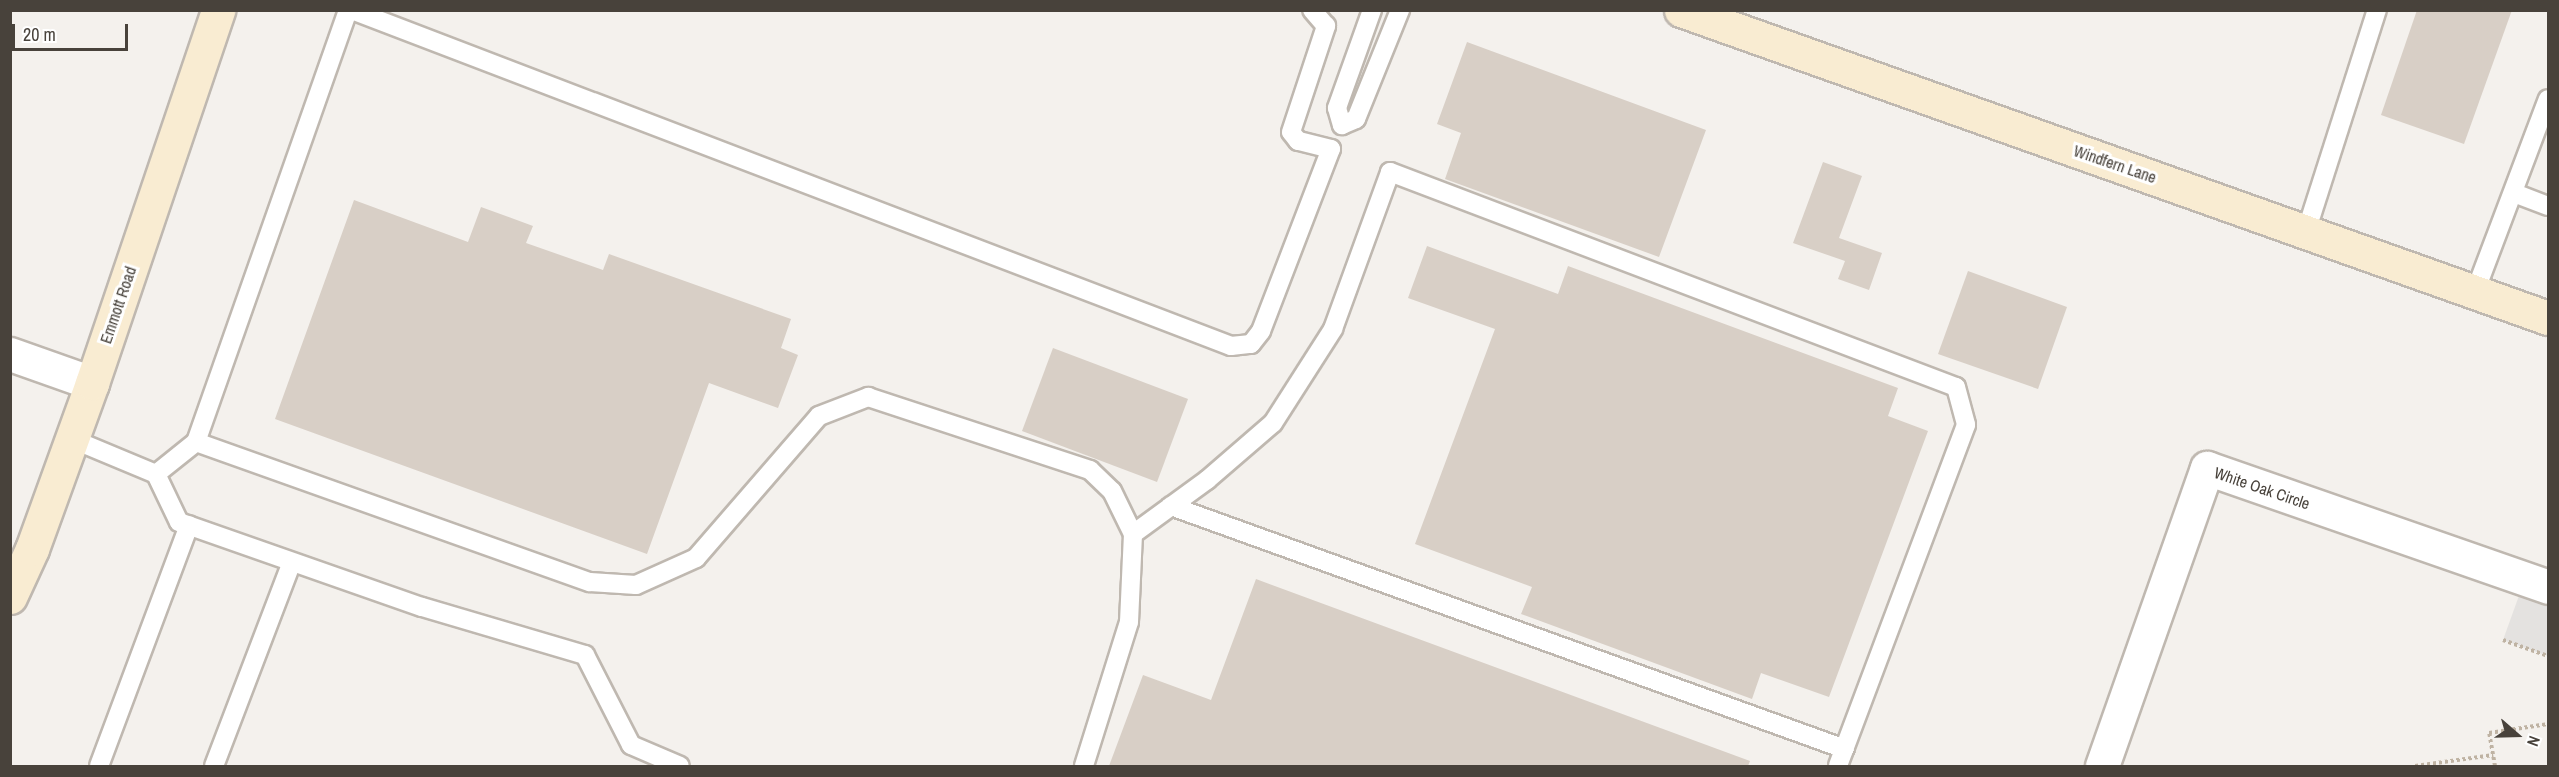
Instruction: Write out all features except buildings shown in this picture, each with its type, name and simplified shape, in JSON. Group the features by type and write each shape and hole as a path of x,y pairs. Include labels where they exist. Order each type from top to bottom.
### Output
{"street":[{"name":"Emmott Road","path":"11,596 32,549 92,383 218,10"},
{"name":"Windfern Lane","path":"1681,10 2548,318"},
{"path":"10,354 92,383"},
{"name":"White Oak Circle","path":"2102,766 2207,468 2548,587"}],"lane":[{"path":"156,474 196,442 350,10 1231,346 1251,344 1261,331 1331,149 1342,126 1356,119 1400,10"},
{"path":"1312,10 1326,26 1291,132 1298,141 1331,149"},
{"path":"1342,126 1337,108 1372,10"},
{"path":"2306,232 2377,10"},
{"path":"2475,292 2548,99"},
{"path":"1133,534 1207,480 1272,423 1333,329 1390,172 1956,387 1966,425 1838,766"},
{"path":"2514,193 2548,206"},
{"path":"196,442 590,582 636,585 696,558 819,416 868,397 1090,470 1112,491 1133,534 1129,622 1084,766"},
{"path":"72,439 156,474 179,522 443,614 585,655 631,745 680,766"},
{"path":"1171,507 1845,749"},
{"path":"99,766 189,525"},
{"path":"214,766 292,562"}],"path":[{"path":"2503,640 2548,656"},
{"path":"2495,766 2489,733 2548,724"},
{"path":"2415,766 2493,755"}],"shaded area":[{"path":"2525,579 2548,587 2548,656 2503,640"}]}
